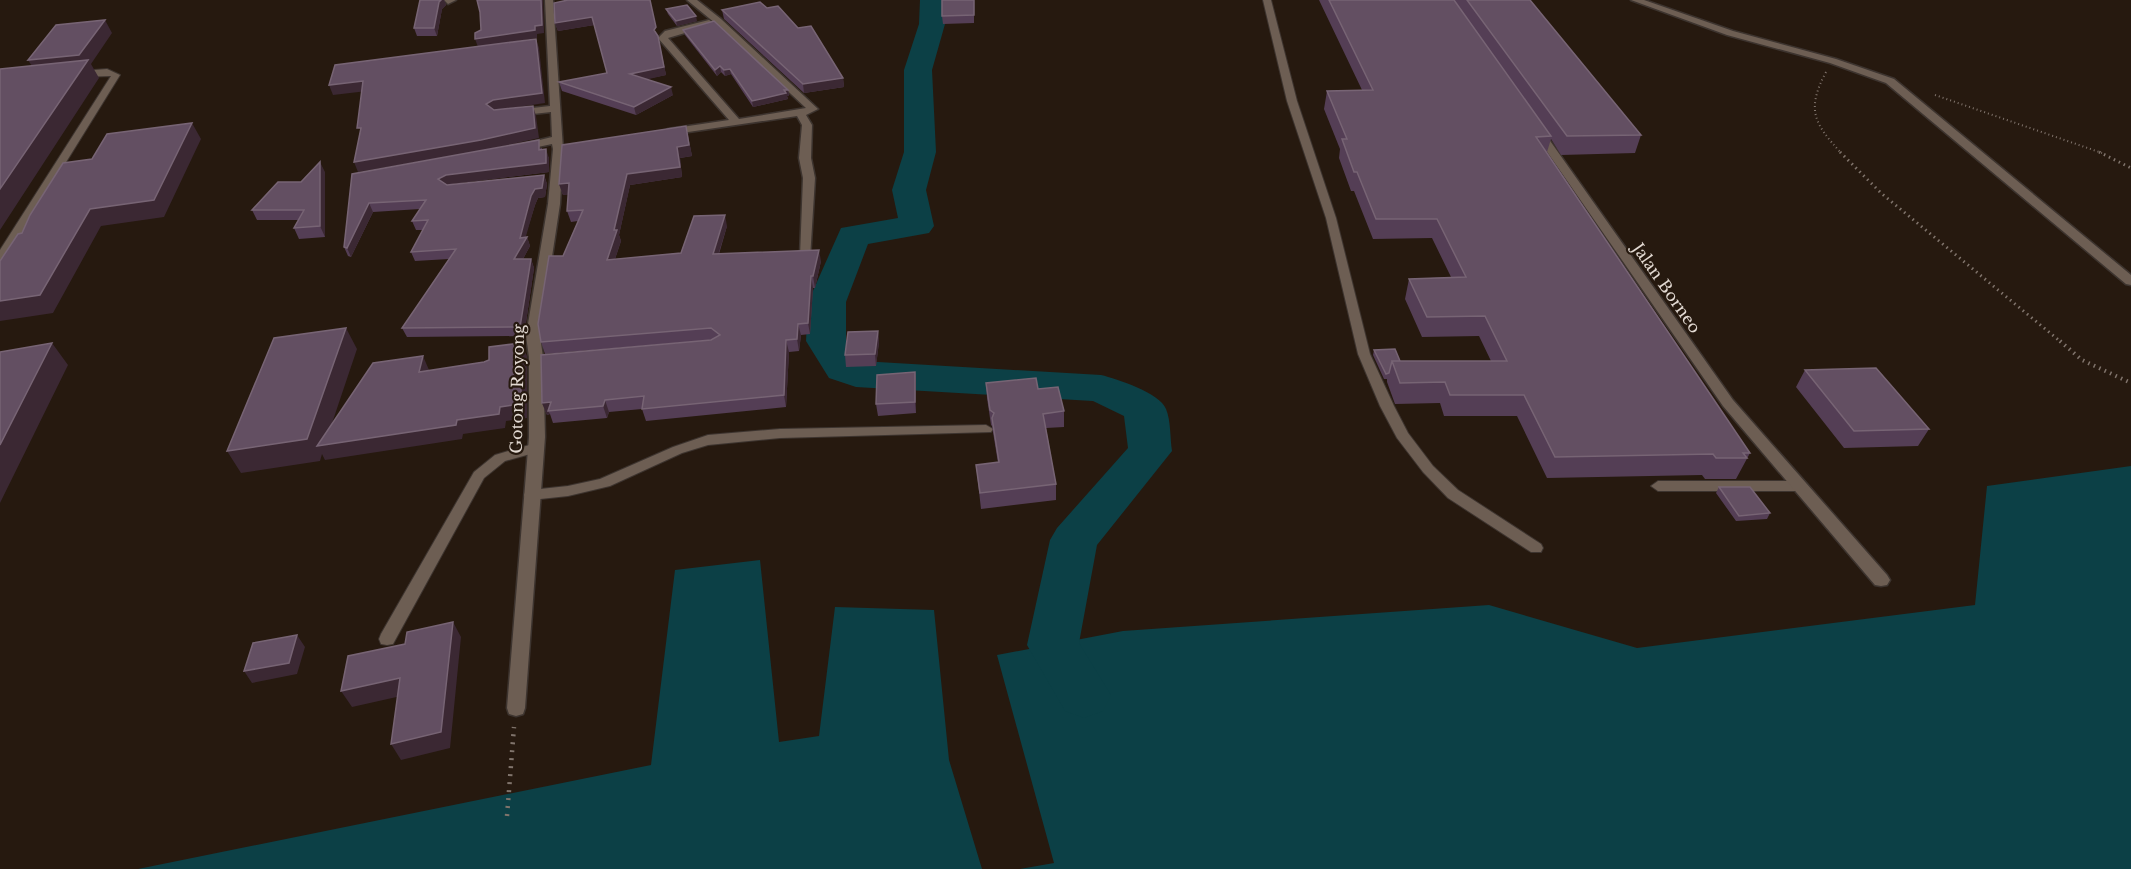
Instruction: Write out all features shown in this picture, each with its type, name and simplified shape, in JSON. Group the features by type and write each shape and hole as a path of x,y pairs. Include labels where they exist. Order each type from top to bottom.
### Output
{"street":[{"path":"653,135 809,112 813,107 718,21 691,0"},
{"path":"1635,0 1730,33 1833,61 1890,81 2131,281"},
{"name":"Gotong Royong","path":"516,708 542,361 535,326 545,268 550,178 562,145 546,42 552,4"},
{"path":"718,21 668,33 663,38 736,122"},
{"path":"507,114 556,108"},
{"path":"800,113 807,125 805,158 809,178 806,256"},
{"name":"Jalan Borneo","path":"1527,115 1728,403 1881,580"},
{"path":"506,151 562,145"}],"lane":[{"path":"1267,0 1292,101 1331,218 1364,354 1402,435 1428,469 1453,494 1536,548"},
{"path":"0,259 116,75 107,72 74,75"},
{"path":"531,495 555,494 627,474 680,449 706,441 789,434 986,429"},
{"path":"387,639 479,475 500,458 536,448"},
{"path":"1658,486 1800,486"}],"path":[{"path":"1833,61 1817,89 1814,111 1820,130 1881,194 1974,267 2082,360 2131,382"},
{"path":"1928,92 2098,151 2131,168"},
{"path":"507,816 516,708"}],"water":[{"path":"2131,466 2131,869 1020,869 1054,863 997,655 1123,631 1489,605 1637,648 1975,605 1987,486"},
{"path":"760,560 779,742 819,736 835,607 934,610 949,760 982,869 138,869 651,765 675,570"}],"building":[{"path":"420,0 441,0 434,28 414,28"},
{"path":"477,0 541,0 542,25 535,26 535,30 475,39 475,33 481,30"},
{"path":"568,0 650,0 656,27 654,30 658,36 664,67 630,74 671,87 634,107 559,82 607,73 592,17 555,23 554,3"},
{"path":"942,0 974,0 974,15 942,16"},
{"path":"1329,0 1454,0 1551,136 1536,137 1750,453 1743,453 1747,458 1716,458 1713,454 1555,457 1524,395 1450,395 1445,382 1400,383 1392,361 1507,361 1485,316 1427,317 1409,279 1466,277 1437,219 1376,219 1357,172 1354,172 1342,139 1347,139 1327,91 1373,90"},
{"path":"1467,0 1530,0 1641,135 1567,136"},
{"path":"760,2 767,8 778,6 798,28 811,26 843,78 803,84 722,10"},
{"path":"687,5 696,16 676,21 666,9"},
{"path":"105,20 79,55 28,60 56,25"},
{"path":"714,21 788,90 784,90 786,93 752,101 730,69 724,70 720,66 715,70 683,30"},
{"path":"536,39 542,93 493,100 486,104 494,110 533,106 535,128 481,140 354,162 361,128 357,128 363,81 329,85 335,65"},
{"path":"88,60 0,189 0,69"},
{"path":"192,123 154,200 90,209 40,295 0,301 0,261 18,234 22,233 30,215 63,163 92,159 107,134"},
{"path":"686,126 689,145 677,147 680,167 627,174 614,230 617,230 607,260 681,253 694,216 725,215 713,254 819,250 813,276 811,276 808,323 798,324 797,339 786,340 784,395 642,409 644,396 605,400 603,406 548,411 551,402 542,403 541,355 711,340 720,335 711,328 541,342 538,324 549,256 563,256 583,210 567,211 569,183 559,184 562,145"},
{"path":"539,140 539,150 546,149 546,163 446,175 438,179 447,185 544,175 542,188 535,189 531,196 520,238 527,237 514,259 531,259 520,327 402,328 456,249 411,252 428,220 412,221 426,200 369,203 347,248 344,247 352,174"},
{"path":"320,162 320,226 294,228 304,210 252,210 278,182 301,182"},
{"path":"346,328 307,439 227,451 274,338"},
{"path":"878,331 875,354 845,355 848,332"},
{"path":"52,343 0,445 0,352"},
{"path":"521,343 521,404 500,407 499,414 457,420 456,425 317,446 373,363 423,356 419,372 484,362 489,360 489,347"},
{"path":"1395,349 1400,361 1392,361 1389,373 1386,374 1374,350"},
{"path":"1876,368 1929,429 1854,431 1805,370"},
{"path":"915,372 915,402 876,404 877,375"},
{"path":"1036,378 1038,389 1058,387 1064,411 1043,414 1056,484 980,493 976,465 999,462 992,418 994,413 990,410 986,383"},
{"path":"1719,487 1750,487 1770,513 1739,516"},
{"path":"453,622 441,732 391,744 400,678 341,691 348,656 405,644 407,632"},
{"path":"297,635 289,663 244,671 253,643"}],"waterway":[{"path":"933,0 932,24 918,70 920,152 909,190 917,226 854,236 827,302 826,341 843,369 856,374 1101,388 1145,409 1150,451 1074,540 1053,645 1084,695"}]}
